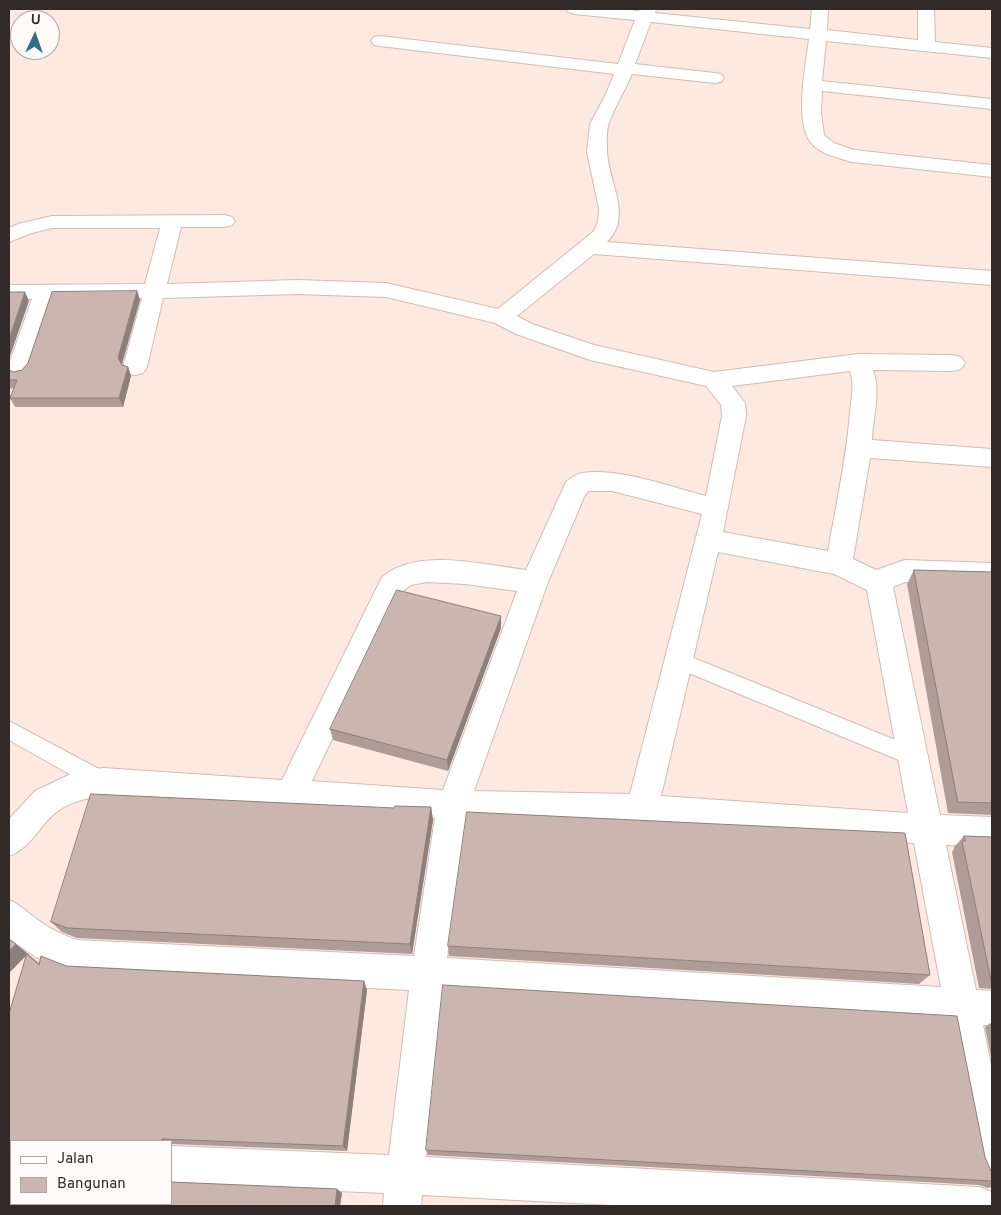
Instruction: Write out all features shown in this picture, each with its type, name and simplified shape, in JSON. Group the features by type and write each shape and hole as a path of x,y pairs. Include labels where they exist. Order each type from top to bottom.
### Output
{"street":[{"path":"574,9 648,12 818,34 992,53"},
{"path":"820,9 812,85 814,135 821,143 832,150 852,156 992,171"},
{"path":"926,9 928,46"},
{"path":"502,316 589,248 603,234 610,210 597,152 599,124 612,102 648,12"},
{"path":"380,41 715,78"},
{"path":"812,85 992,104"},
{"path":"135,367 172,221"},
{"path":"9,236 25,228 52,222 225,221"},
{"path":"589,248 992,278"},
{"path":"9,292 155,291 297,287 386,290 502,316 524,329 590,352 714,380 858,362 953,363"},
{"path":"18,371 45,292"},
{"path":"839,564 859,448 864,378 858,362"},
{"path":"642,809 716,508 734,416 733,403 714,380"},
{"path":"859,448 992,458"},
{"path":"403,1191 428,974 452,805 534,582 575,489 583,482 612,482 716,508"},
{"path":"708,540 839,564 879,584"},
{"path":"291,793 392,585 402,576 420,572 443,571 534,582"},
{"path":"879,584 888,576 905,571 992,574"},
{"path":"879,584 927,829 978,1007 992,1162"},
{"path":"9,841 46,801 75,786 103,782 452,805 642,809 992,832"},
{"path":"9,916 16,925 46,946 76,957 428,974 978,1007"},
{"path":"172,1164 403,1191 979,1206"}],"lane":[{"path":"679,660 913,757"},
{"path":"9,730 103,782"}],"building":[{"path":"137,291 118,358 122,365 128,367 119,398 10,398 17,380 9,380 9,370 14,372 22,370 28,363 52,292"},
{"path":"9,292 25,292 9,339"},
{"path":"914,570 992,572 992,803 958,802"},
{"path":"397,590 501,616 447,760 330,729"},
{"path":"91,794 394,808 395,806 431,807 410,944 67,928 51,922"},
{"path":"467,812 905,833 930,975 448,946"},
{"path":"964,836 992,837 992,980 962,841 965,841"},
{"path":"9,939 16,944 9,951"},
{"path":"27,954 39,965 41,956 66,966 364,981 343,1146 162,1139 10,1140 10,1205 172,1205 172,1182 337,1189 335,1206 9,1206 9,1014"},
{"path":"443,985 957,1016 985,1157 992,1172 992,1181 426,1150"}]}
